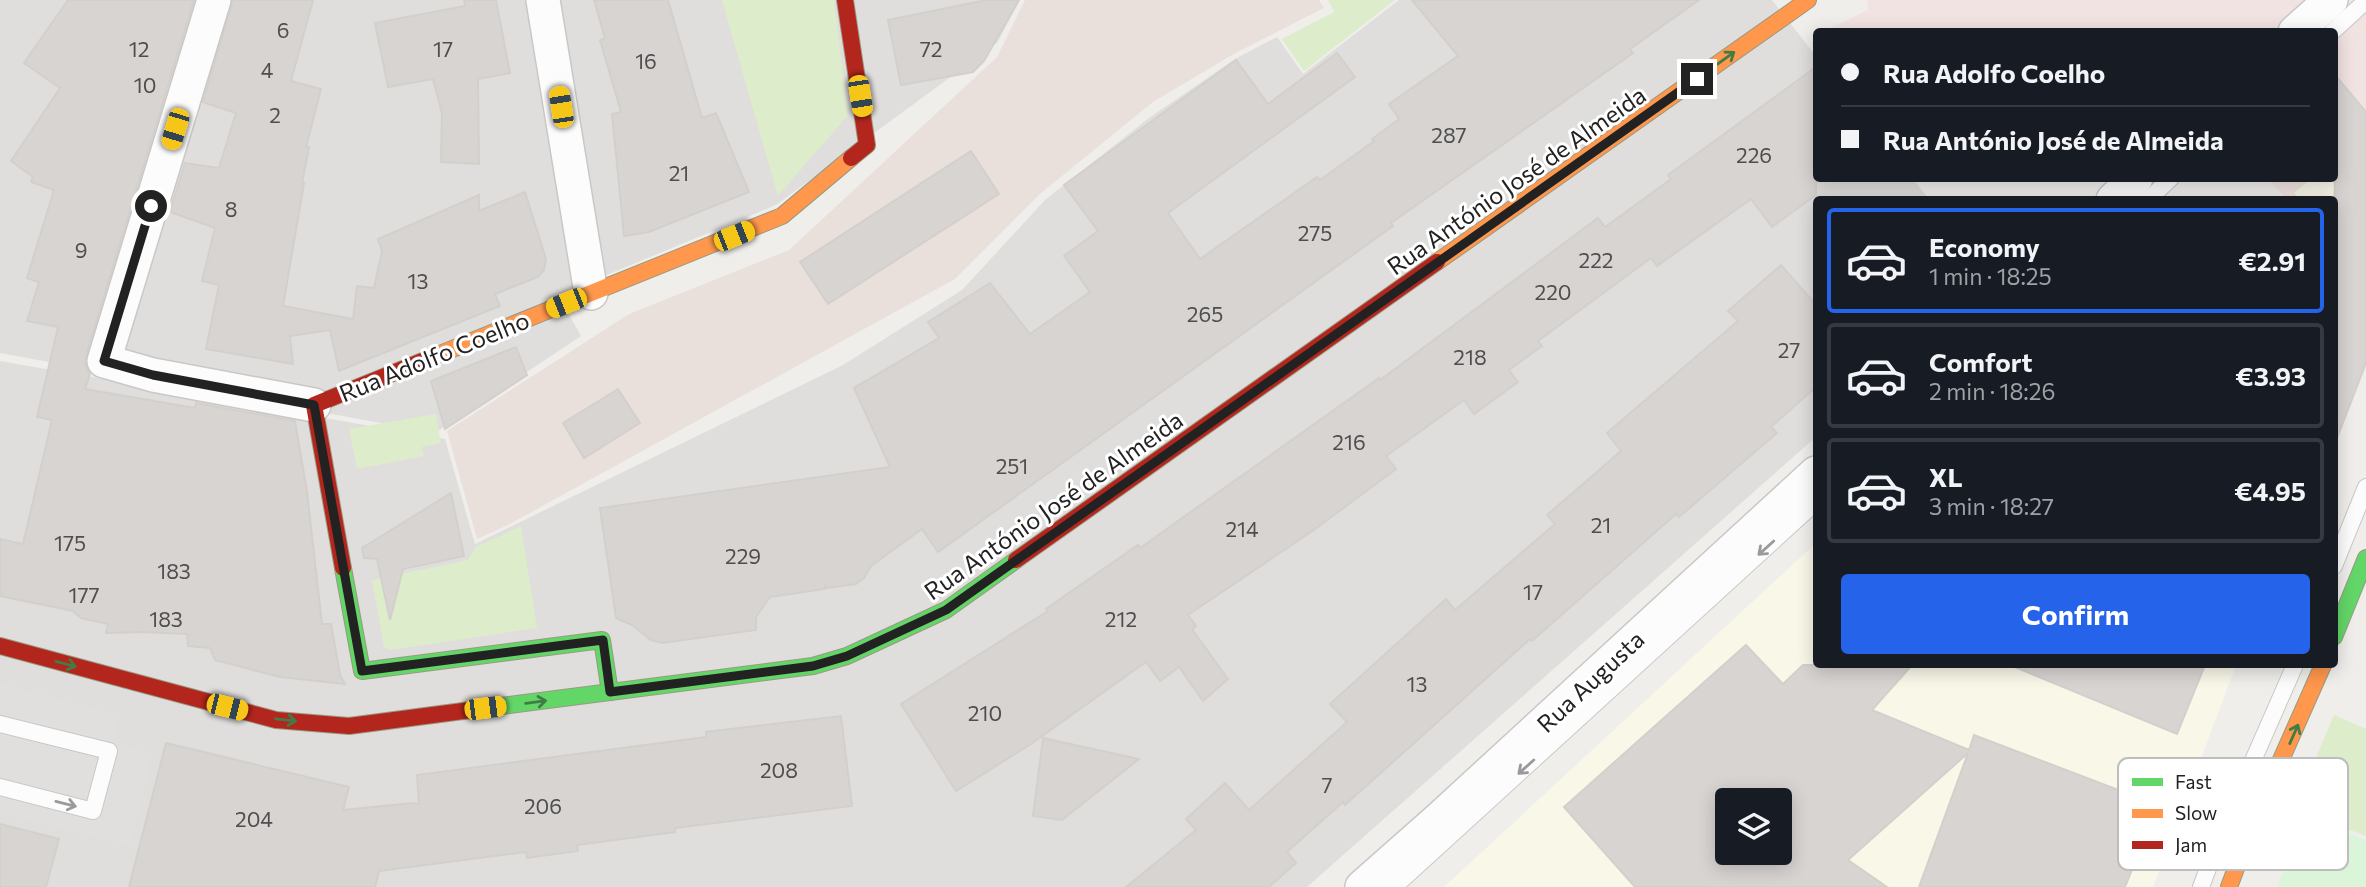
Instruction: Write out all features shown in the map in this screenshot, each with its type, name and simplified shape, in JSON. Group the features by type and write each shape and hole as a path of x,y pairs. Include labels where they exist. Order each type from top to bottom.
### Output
{"street":[{"name":"Rua Adolfo Coelho","path":"214,0 104,361 153,375 314,405 782,216 867,145 845,0"},
{"path":"544,0 591,293"},
{"name":"Rua António José de Almeida","path":"0,646 276,720 349,726 813,666 837,660 946,610 1808,0"},
{"path":"2300,28 2331,0"},
{"path":"2117,196 2132,182"},
{"name":"Rua Adolfo Coelho","path":"314,405 362,671 603,640 610,692"},
{"name":"Rua Augusta","path":"1362,887 1813,476"},
{"path":"2338,627 2366,558"},
{"path":"2282,758 2322,668"},
{"path":"2229,887 2235,870"}],"lane":[{"path":"2336,28 2366,1"},
{"path":"2152,196 2167,182"},
{"path":"2338,556 2366,487"},
{"path":"1394,887 1813,505"},
{"path":"2254,758 2294,668"},
{"path":"0,724 108,751 93,811 0,787"},
{"path":"2201,887 2207,870"}],"shaded area":[{"path":"0,0 1020,0 997,43 776,205 558,295 581,336 435,433 0,353"},
{"path":"1025,0 1319,0 1324,8 1232,55 1153,102 1040,194 955,279 508,525 477,539 447,431 629,314 789,250 997,57"},
{"path":"1399,0 1772,0 1813,52 1813,182 1915,182 1927,196 1813,196 1813,440 1307,887 0,887 0,361 445,439 475,544 843,365 962,290 1045,200 1149,118 1235,59 1277,37 1303,74"},
{"path":"1867,0 2366,0 2366,259 2338,247 2338,196 2284,196 2270,182 2338,182 2338,28 1831,28 1868,10"},
{"path":"2338,144 2366,176 2366,247 2338,237 2338,196 2297,196 2294,193 2307,182 2338,182"},
{"path":"1813,546 1813,668 2235,668 2201,758 2118,758 2118,870 2159,870 2153,887 1444,887"},
{"path":"0,684 120,715 114,742 153,753 130,846 0,813"}],"green space":[{"path":"722,0 834,0 848,115 778,196"},
{"path":"1328,0 1395,0 1304,71 1282,39 1334,12"},
{"path":"436,414 441,443 422,447 424,456 357,469 349,429"},
{"path":"521,526 537,628 391,650 384,647 372,580 468,560 476,547"},
{"path":"2334,715 2366,729 2366,836 2348,829 2348,758 2316,758"},
{"path":"2348,833 2366,840 2366,887 2277,887 2284,870 2348,870"}],"building":[{"path":"68,0 194,0 86,355 85,365 90,374 85,389 195,408 196,403 295,421 307,492 322,624 331,624 340,675 345,684 280,677 215,660 210,648 188,646 187,634 106,633 108,624 81,618 73,611 0,596 0,539 23,544 52,420 37,417 58,327 27,321 39,282 27,278 54,190 31,182 33,177 11,161 60,88 24,63"},
{"path":"233,0 313,0 291,81 321,89 306,147 309,147 304,183 283,306 353,319 357,286 374,288 382,251 378,239 479,195 479,211 525,192 546,259 544,270 538,277 495,294 500,306 339,371 330,330 290,336 293,364 206,349 219,285 202,281 215,228 170,212 185,163 219,168 236,113 203,102"},
{"path":"464,0 496,0 510,73 478,79 479,164 441,162 442,113 433,79 388,87 375,23 465,6"},
{"path":"594,0 668,0 702,118 716,113 749,192 649,232 624,236 612,114 621,112 600,40 605,38"},
{"path":"986,0 1019,0 984,61 973,72 901,85 888,20"},
{"path":"1412,0 1699,0 1630,49 1633,53 1391,223 1393,226 938,552 922,529 871,566 864,578 856,584 827,588 825,585 825,589 770,597 756,617 756,630 662,643 651,640 632,625 616,618 600,508 890,467 854,388 939,338 928,322 990,283 1030,334 1090,292 1064,256 1098,231 1064,185 1236,60 1268,104 1337,53 1355,77 1168,213 1200,259 1317,177 1320,180 1374,141 1372,139 1399,119 1389,104 1458,56"},
{"path":"1813,69 1813,182 1816,182 1816,195 1772,227 1751,199 1657,266 1651,258 1538,341 1542,346 1509,370 1518,382 1474,414 1464,400 1386,456 1396,469 1311,532 1188,615 1196,626 1192,629 1228,679 1203,701 1179,667 1160,681 1146,662 1031,744 956,791 901,704 1048,611 1046,609 1138,545 1140,548 1379,378 1380,380 1598,218 1605,227 1671,179 1668,175"},
{"path":"2338,79 2366,112 2366,363 2338,435 2338,196 2335,196 2335,182 2338,182"},
{"path":"971,151 999,194 828,304 800,262"},
{"path":"1781,265 1813,302 1813,390 1771,427 1777,433 1679,517 1676,514 1532,641 1530,639 1345,805 1343,802 1287,852 1296,863 1269,887 1126,887 1196,830 1186,819 1225,783 1249,810 1347,722 1330,704 1446,599 1455,610 1555,524 1547,515 1621,451 1607,433 1738,321 1728,311"},
{"path":"516,347 527,375 445,429 431,381"},
{"path":"618,389 640,423 584,458 563,423"},
{"path":"451,493 464,556 403,569 390,620 377,559 364,558 362,548"},
{"path":"1746,645 1783,684 1803,665 1813,665 1813,668 1909,668 1872,710 1969,750 1974,735 2118,790 2118,870 2132,870 2125,887 1919,887 1968,753 1848,860 1887,887 1635,887 1564,807"},
{"path":"2017,668 2204,668 2177,734"},
{"path":"841,716 852,806 675,828 675,832 577,845 578,851 527,858 526,852 379,871 375,887 129,887 166,743 349,787 343,810 419,804 417,775 706,737 706,732"},
{"path":"1043,738 1139,759 1062,820 1033,816"},
{"path":"0,824 59,839 46,887 0,887"}],"traffic: fast":[{"path":"2338,627 2366,558"},
{"path":"486,708 813,666 847,656 946,610 1016,560"},
{"path":"343,568 362,671 602,640 610,692"}],"traffic: slow":[{"path":"1437,262 1808,0"},
{"path":"425,360 782,216 851,158"},
{"path":"2282,758 2322,668"},
{"path":"2229,887 2235,870"}],"traffic: jam":[{"path":"845,0 867,145 851,158"},
{"path":"1016,560 1437,262"},
{"path":"343,568 314,405 425,360"},
{"path":"0,646 276,720 349,726 486,708"}],"route":[{"path":"151,206 104,361 153,375 314,405 362,671 603,640 610,692 813,666 847,656 946,610 1697,79"}]}
